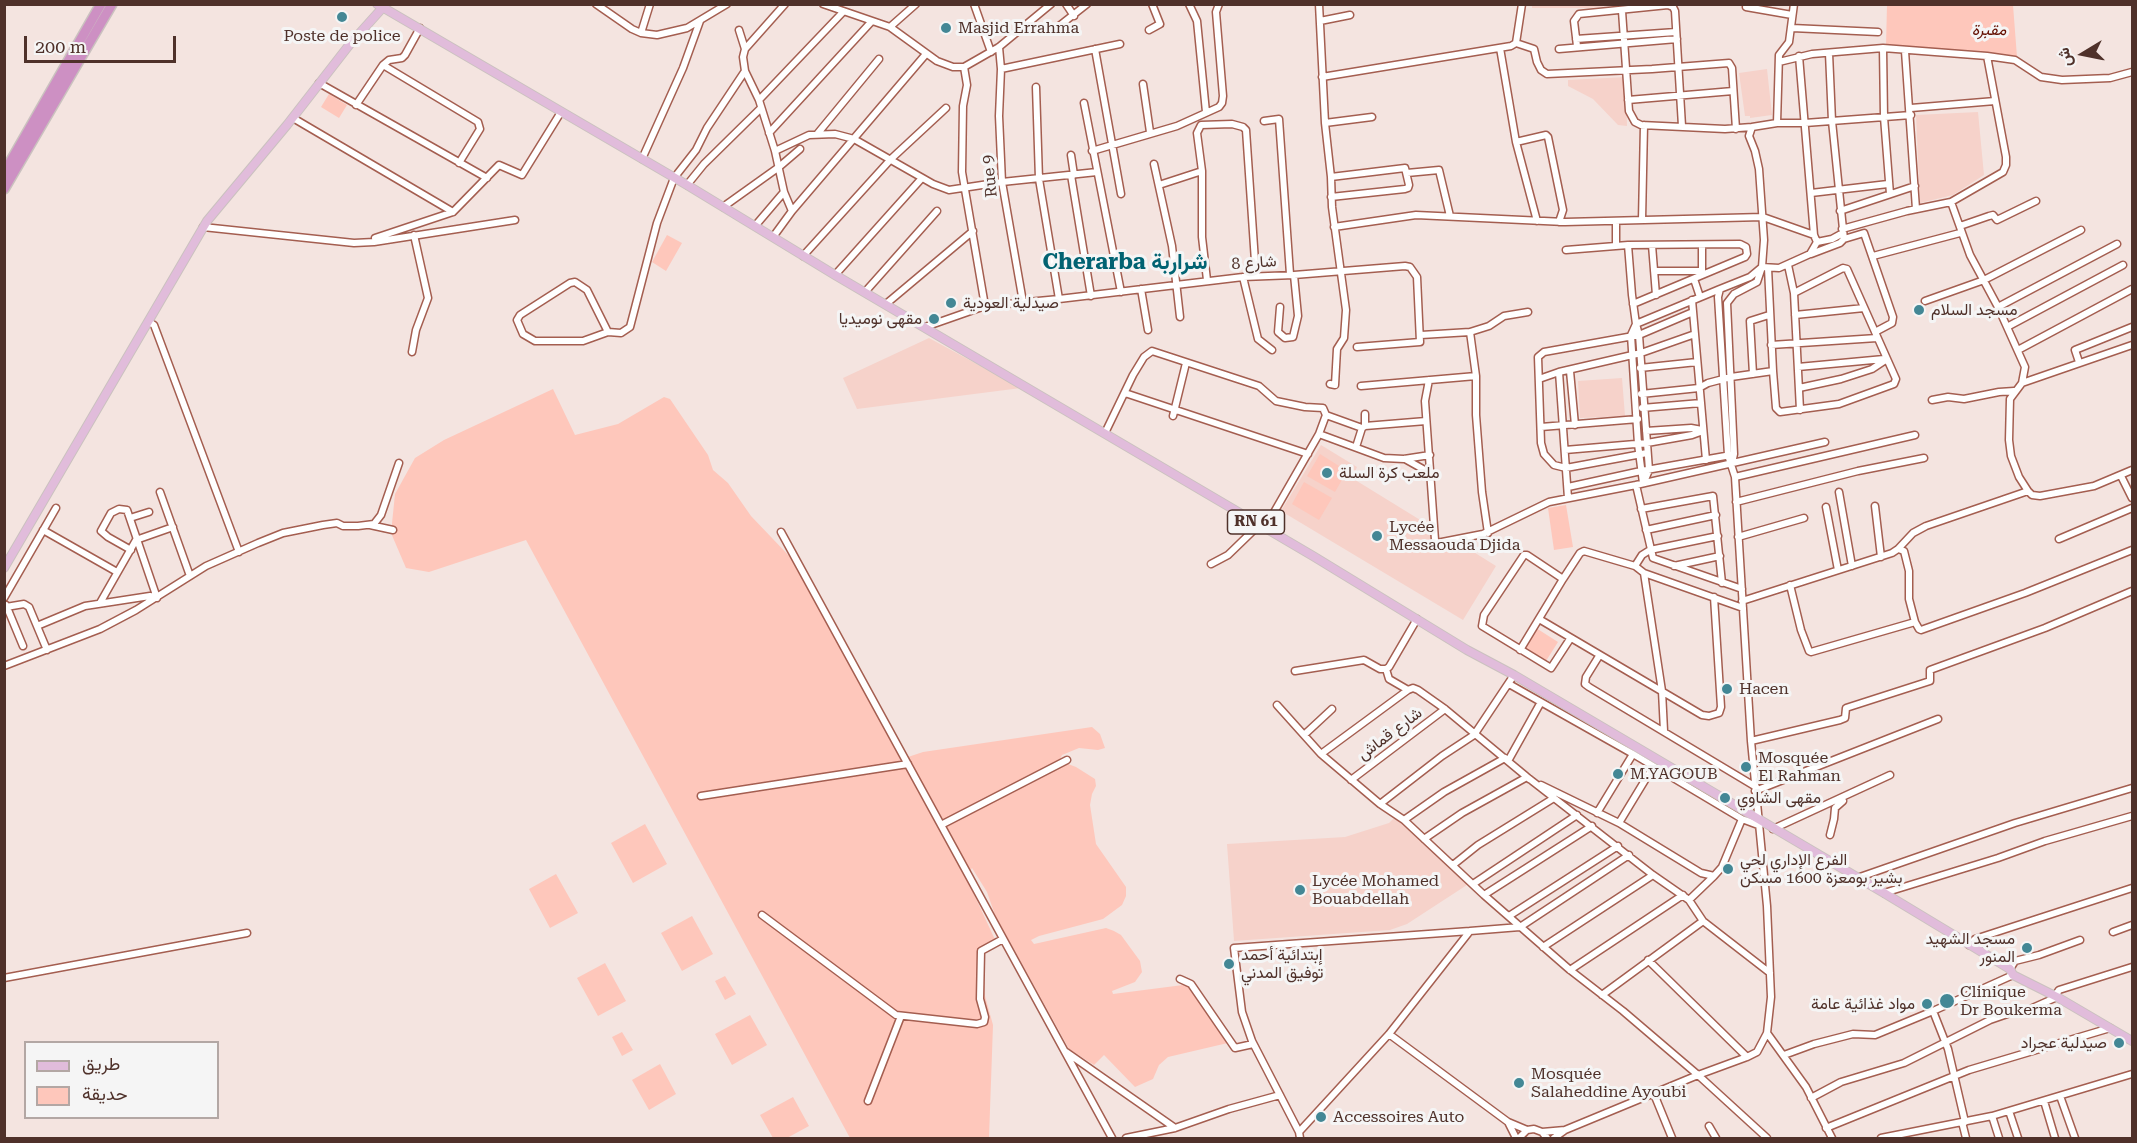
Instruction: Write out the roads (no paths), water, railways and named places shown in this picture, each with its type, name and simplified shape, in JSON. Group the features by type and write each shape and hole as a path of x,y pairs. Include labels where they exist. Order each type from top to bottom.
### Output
{"highway":[{"path":"4,173 101,4"},
{"path":"4,189 112,4"}],"main road":[{"name":"RN 61","path":"382,6 755,225 803,256 1262,526 1467,650 1514,675 1758,822 1884,893 2012,972 2133,1041"},
{"path":"4,568 203,227 382,6"}],"street":[{"path":"596,4 641,33 665,34 687,28 727,4"},
{"path":"641,33 650,4"},
{"path":"785,4 745,49 743,57 745,70 759,100 775,151 784,192 792,211"},
{"path":"890,27 916,4"},
{"path":"974,4 991,52"},
{"path":"824,5 890,27 944,65 964,67 999,47 1051,4"},
{"path":"1066,4 1074,16"},
{"path":"1054,30 1087,4"},
{"path":"1149,30 1160,24 1152,4"},
{"path":"1189,4 1197,21 1206,112"},
{"path":"1092,151 1150,132 1177,126 1219,107 1222,103 1216,12 1219,4"},
{"path":"1319,4 1331,198 1346,310 1344,338 1337,349 1335,384 1330,384"},
{"path":"1516,43 1522,4"},
{"path":"1777,123 1780,52 1788,45 1794,4"},
{"path":"1577,43 1574,21 1578,15 1671,6 1675,10 1682,126"},
{"path":"1746,7 1792,15"},
{"path":"1622,11 1630,117 1635,122 1644,125 1736,129 1777,123 1832,122 1884,117 1995,101"},
{"path":"759,100 843,12"},
{"path":"1320,21 1350,15"},
{"path":"642,159 683,68 700,21"},
{"path":"769,133 873,21"},
{"path":"356,105 383,65 389,60 402,58 405,55 420,28"},
{"path":"1792,28 1878,32"},
{"path":"739,30 745,49"},
{"path":"1559,49 1577,43 1676,36"},
{"path":"1322,77 1500,48 1516,43 1534,49 1540,70 1547,74 1729,63 1732,67 1736,129"},
{"path":"1001,69 1120,44"},
{"name":"Rue 9","path":"999,47 1002,182 1023,302"},
{"path":"1500,48 1516,142 1538,221"},
{"path":"1779,62 1799,56 1883,48 2014,60 2041,77 2062,80 2110,78 2133,72"},
{"path":"1883,48 1884,117 1890,194"},
{"path":"1095,49 1121,194"},
{"path":"1905,51 1916,209"},
{"path":"1643,483 1636,420 1631,335 1636,324 1750,277 1765,268 1779,268 1840,243 1843,234 1832,122 1829,53"},
{"path":"773,237 792,211 926,54"},
{"path":"1799,56 1814,235 1817,242"},
{"path":"1810,254 1817,242 1832,239 1916,209 1951,202 2003,172 2006,165 1986,56"},
{"path":"818,133 879,59"},
{"path":"383,65 478,122 480,129 459,163"},
{"path":"964,67 966,85 961,140 964,189 985,306"},
{"path":"609,332 587,290 575,282 520,315 517,320 523,334 535,340 583,341 609,332 621,333 627,330 632,323 657,223 674,178 696,150 707,128 745,70"},
{"path":"319,83 487,178"},
{"path":"1143,84 1150,132"},
{"path":"1036,87 1039,179 1059,299"},
{"path":"1628,100 1733,91"},
{"path":"1084,103 1120,292"},
{"path":"803,256 891,159 946,108"},
{"path":"687,185 704,164 760,109"},
{"path":"363,242 453,212 499,165 522,176 561,112"},
{"path":"292,117 453,212"},
{"path":"1325,123 1372,117"},
{"path":"1264,121 1279,119 1292,274 1298,316 1293,337 1285,338 1278,332 1280,307"},
{"path":"1207,280 1202,237 1202,171 1197,133 1202,125 1232,124 1244,127 1248,137 1256,276"},
{"path":"1642,220 1644,125"},
{"path":"1752,127 1749,136 1759,169 1776,408 1780,412 1839,404 1894,384 1896,379 1847,269 1843,268 1794,292"},
{"path":"775,151 808,135 835,134 854,139 942,189 964,189 1002,182 1096,172"},
{"path":"1516,142 1548,136 1563,210 1558,222"},
{"path":"723,207 779,168 800,149"},
{"path":"1071,155 1072,175 1091,296"},
{"path":"1154,164 1172,246 1180,317"},
{"path":"1331,177 1405,168 1408,188 1331,198"},
{"path":"1407,173 1439,170 1450,216"},
{"path":"1159,185 1202,171"},
{"path":"835,275 922,178"},
{"path":"1810,193 1888,184"},
{"path":"1840,211 1915,186"},
{"path":"755,225 784,192"},
{"path":"1873,255 1960,229 1989,216 1993,215 1997,220 2036,201"},
{"path":"1951,202 1970,255 1998,307 2025,367 2022,383"},
{"path":"865,292 937,212"},
{"path":"1334,228 1416,216 1558,222 1763,217 1814,235"},
{"path":"203,227 334,242 363,242 515,220"},
{"path":"1616,221 1616,246"},
{"path":"1925,301 1984,280 2081,230"},
{"path":"886,304 973,231"},
{"path":"1771,345 1876,335 1892,323 1893,316 1864,233 1843,234"},
{"path":"412,352 416,330 428,298 414,236"},
{"path":"1566,250 1628,245 1740,244 1746,247 1745,257 1702,273 1694,279 1633,304"},
{"path":"1998,307 2117,244"},
{"path":"1628,245 1633,304 1641,353 1650,470 1643,483"},
{"path":"1652,245 1656,295"},
{"path":"1702,245 1702,273"},
{"path":"1788,264 1794,292 1800,410"},
{"path":"2007,327 2124,265"},
{"name":"شارع 8","path":"925,327 985,306 1091,296 1207,280 1405,266 1410,267 1417,277 1421,335"},
{"path":"1731,454 1731,377 1727,303 1734,294 1757,282 1765,268"},
{"path":"1654,271 1702,273"},
{"path":"1243,277 1258,339 1272,350"},
{"path":"1694,279 1700,297"},
{"path":"2018,350 2133,289"},
{"path":"1141,290 1148,330"},
{"path":"1554,1138 1565,1130 1747,1057 1757,1052 1767,1033 1771,997 1767,906 1751,741 1735,477 1723,379 1718,297 1720,290"},
{"path":"1692,300 1706,460"},
{"path":"1795,315 1864,308"},
{"path":"1357,347 1418,343 1421,335 1470,332 1489,326 1504,316 1528,312"},
{"path":"1647,453 1566,468 1554,465 1544,454 1540,427 1538,357 1544,352 1639,335 1693,312"},
{"path":"1753,374 1750,321 1769,315"},
{"path":"149,322 154,325 239,552"},
{"path":"2079,362 2075,350 2133,327"},
{"path":"1470,332 1476,376 1482,492 1488,532"},
{"path":"1539,379 1641,353 1695,334"},
{"path":"2133,345 2022,383 2010,399 2009,440 2011,456 2019,477 2032,495 2040,496 2094,486 2133,470"},
{"path":"1105,433 1133,375 1148,353 1157,352 1259,386 1276,401 1323,408 1326,415 1319,434 1262,526 1228,555 1211,564"},
{"path":"1798,367 1887,359"},
{"path":"1799,388 1841,379 1872,369 1887,359"},
{"path":"1633,368 1697,362"},
{"path":"1173,416 1186,363"},
{"path":"1570,371 1575,425"},
{"path":"1635,394 1700,388 1708,383 1731,377 1773,371"},
{"path":"1560,372 1568,498"},
{"path":"1361,386 1476,376"},
{"path":"1429,380 1425,401 1426,421 1435,540 1440,543 1488,532 1549,502 1636,485 1825,442"},
{"path":"1932,400 1948,397 1964,399 2014,391"},
{"path":"1125,393 1308,454"},
{"path":"1636,408 1701,404"},
{"path":"1356,447 1365,414"},
{"path":"1326,415 1363,427 1426,421"},
{"path":"1540,427 1645,419"},
{"path":"1646,431 1691,428 1703,431"},
{"path":"1565,450 1647,443 1703,431"},
{"path":"1319,434 1384,458 1404,459 1430,455"},
{"path":"1735,477 1915,435"},
{"path":"1568,487 1731,454"},
{"path":"1736,502 1858,471 1924,458"},
{"path":"1404,459 1430,472"},
{"path":"369,525 374,524 381,515 399,463"},
{"path":"2121,476 2133,498"},
{"path":"1636,485 1650,550 1656,561 1742,589"},
{"path":"1520,650 1563,579 1584,551 1635,566 1644,573 1714,597 1743,604 1790,585 1881,557 1898,549 1913,533 1926,526 2028,491"},
{"path":"160,492 190,576"},
{"path":"1839,492 1852,566"},
{"path":"1641,509 1713,496 1722,583"},
{"path":"1875,506 1881,557"},
{"path":"1826,507 1838,570"},
{"path":"5,602 56,508"},
{"path":"2059,539 2133,508"},
{"path":"131,550 101,531 111,513 119,509 127,510 157,597"},
{"path":"130,518 149,512"},
{"path":"1646,530 1716,515"},
{"path":"1738,537 1804,518"},
{"path":"4,666 100,629 206,566 283,533 337,523 343,526 369,525 393,530"},
{"path":"100,603 137,540 173,527"},
{"path":"43,530 117,572"},
{"path":"781,532 1112,1138"},
{"path":"1635,566 1642,555 1650,550 1718,536"},
{"path":"1898,549 1904,551 1909,571 1909,599 1916,622 1922,630 2025,593 2133,550"},
{"path":"1563,579 1524,555 1484,615 1482,626 1551,668 1570,639"},
{"path":"1672,566 1720,556"},
{"path":"1644,573 1662,691 1664,731"},
{"path":"1790,585 1801,630 1811,652 1916,622"},
{"path":"1751,741 1840,720 1845,718 1846,708 1930,681 1930,670 2045,628 2133,591"},
{"path":"37,626 86,606 150,596 157,597"},
{"path":"1539,620 1702,715 1709,716 1719,713 1721,707 1714,597"},
{"path":"5,602 24,604 29,607 47,650"},
{"path":"5,602 23,646"},
{"path":"1295,671 1364,660 1380,669 1386,669 1416,619"},
{"path":"1599,656 1586,677 1585,684 1756,789"},
{"path":"1386,669 1389,679 1408,690"},
{"path":"1380,804 1442,756 1474,735 1514,675"},
{"path":"1509,684 1633,753 1742,819 1758,822"},
{"path":"1321,754 1408,690 1413,688 1418,690 1653,875 1683,895 1703,921 1770,973"},
{"path":"1404,820 1444,792 1507,759 1540,702"},
{"path":"1277,705 1321,754 1380,804 1404,820 1484,896 1698,1075 1767,1138"},
{"path":"1304,735 1332,709"},
{"name":"شارع قماش","path":"1351,780 1445,709"},
{"path":"1756,789 1938,719"},
{"path":"1597,813 1633,753"},
{"path":"941,825 1067,760"},
{"path":"701,796 908,764"},
{"path":"1618,823 1653,766"},
{"path":"1773,829 1890,776"},
{"path":"1527,777 1618,823 1701,873 1714,876"},
{"path":"1424,839 1462,813 1527,777"},
{"path":"1857,878 2015,823 2133,788"},
{"path":"1830,834 1836,806 1852,794"},
{"path":"1453,865 1478,845 1554,798"},
{"path":"1473,884 1577,815"},
{"path":"1884,893 2045,841 2133,816"},
{"path":"1689,900 1722,867 1742,819"},
{"path":"1484,896 1592,826"},
{"path":"1509,916 1618,846"},
{"path":"1470,931 1389,1034 1299,1135 1253,1044 1242,1012 1234,948 1520,927 1629,855"},
{"path":"1543,947 1653,875"},
{"path":"1969,945 1975,939 2133,888"},
{"path":"1570,970 1683,895"},
{"path":"762,915 896,1015 977,1024 984,1022 986,1017 980,999 981,951 1003,939"},
{"path":"1602,995 1703,921"},
{"path":"2113,932 2133,925"},
{"path":"4,978 247,933"},
{"path":"1784,1055 1853,1034 1875,1035 1933,1011 2012,972 2015,961 2039,955 2080,939"},
{"path":"1648,960 1747,1057"},
{"path":"1811,1098 1841,1082 1904,1064 1990,1020 2030,1009 2056,996 2060,990 2133,967"},
{"path":"1180,979 1191,984 1235,1048 1253,1044"},
{"path":"1933,1011 1945,1042 1954,1077 1965,1138"},
{"path":"868,1101 901,1016"},
{"path":"1826,1128 1989,1063 2110,1028"},
{"path":"1767,1033 1806,1087 1832,1138"},
{"path":"1389,1034 1508,1122 1527,1130"},
{"path":"1064,1050 1175,1128"},
{"path":"1881,1138 1992,1116 2133,1074"},
{"path":"1654,1094 1672,1138"},
{"path":"1126,1138 1175,1128 1229,1109 1280,1095"},
{"path":"2060,1096 2075,1138"},
{"path":"2044,1101 2055,1138"},
{"path":"2009,1111 2018,1138"},
{"path":"1992,1116 1999,1138"},
{"path":"1508,1122 1517,1138 1527,1130 1534,1129 1542,1132 1565,1130"},
{"path":"1709,1126 1716,1138"},
{"path":"1542,1132 1547,1138"}],"place":[{"name":"Poste de police","path":"342,17"},
{"name":"Masjid Errahma","path":"946,28"},
{"name":"صيدلية العودية","path":"951,303"},
{"name":"مسجد السلام","path":"1919,310"},
{"name":"مقهى نوميديا","path":"934,319"},
{"name":"ملعب كرة السلة","path":"1327,473"},
{"name":"Lycée Messaouda Djida","path":"1377,536"},
{"name":"Hacen","path":"1727,689"},
{"name":"Mosquée El Rahman","path":"1746,767"},
{"name":"M.YAGOUB","path":"1618,774"},
{"name":"مقهى الشاوي","path":"1725,798"},
{"name":"الفرع الإداري لحي بشير بومعزة 1600 مسكن","path":"1728,869"},
{"name":"Lycée Mohamed Bouabdellah","path":"1300,890"},
{"name":"مسجد الشهيد المنور","path":"2027,948"},
{"name":"إبتدائية أحمد توفيق المدني","path":"1229,964"},
{"name":"Clinique Dr Boukerma","path":"1947,1001"},
{"name":"مواد غذائية عامة","path":"1927,1004"},
{"name":"صيدلية عجراد","path":"2119,1043"},
{"name":"Mosquée Salaheddine Ayoubi","path":"1519,1083"},
{"name":"Accessoires Auto","path":"1321,1117"}],"district":[{"name":"Cherarba شراربة","path":"1125,263"}],"park label":[{"name":"مقبرة","path":"1989,30"}]}
